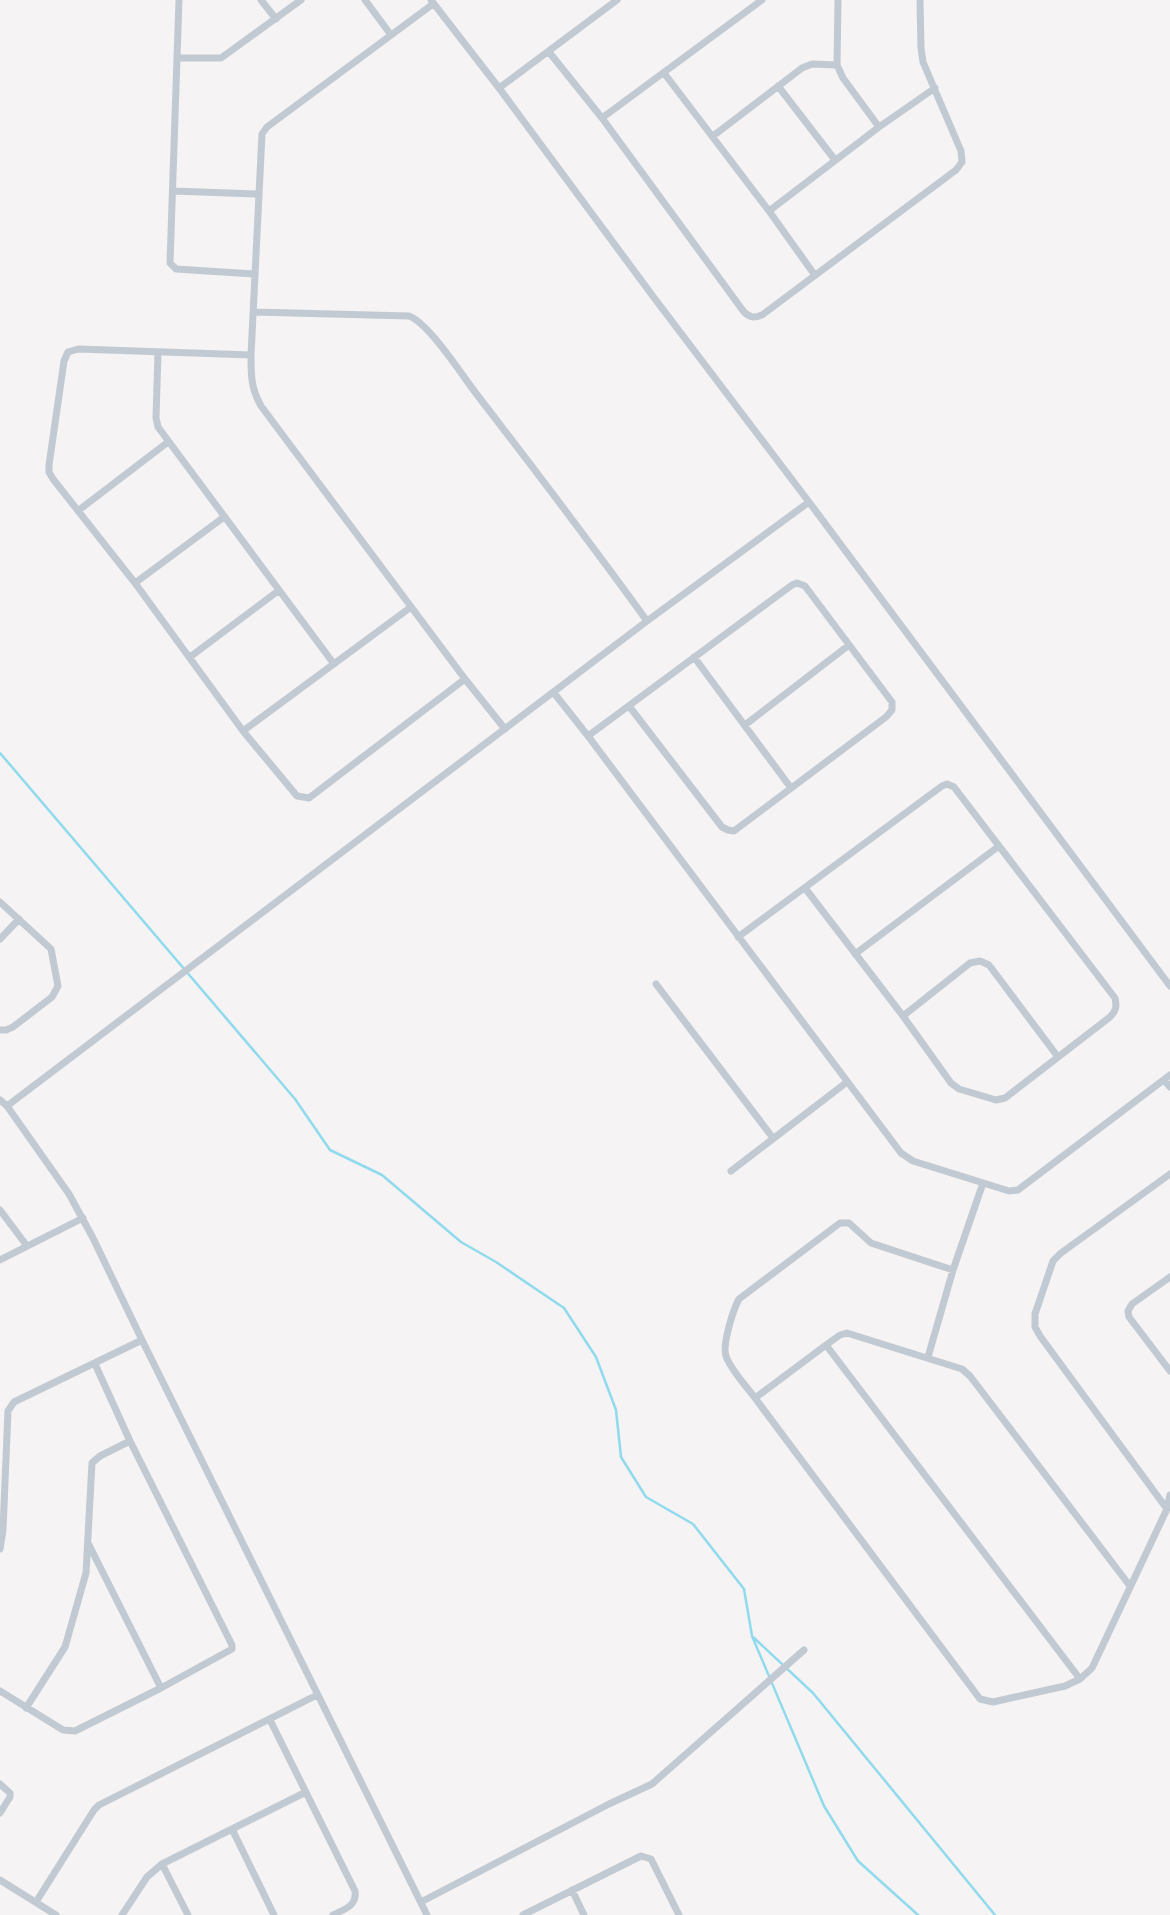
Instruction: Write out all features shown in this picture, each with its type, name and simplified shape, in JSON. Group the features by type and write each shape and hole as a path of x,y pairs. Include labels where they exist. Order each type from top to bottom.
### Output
{"street":[{"path":"179,0 170,263 176,269 254,274"},
{"path":"261,0 276,20"},
{"path":"177,58 221,58 276,20 301,0"},
{"path":"365,0 391,35"},
{"path":"499,88 617,0"},
{"path":"602,118 762,0"},
{"path":"838,0 837,65 843,78 879,127"},
{"path":"549,52 602,118 744,312 749,317 754,318 762,315 814,274 956,170 962,162 961,150 923,62 920,0"},
{"path":"504,729 261,406 254,393 252,384 251,355 254,274 260,140 262,134 267,128 432,2 499,88 1170,986"},
{"path":"713,136 802,68 812,64 837,65"},
{"path":"664,73 770,212 814,274"},
{"path":"778,86 835,160"},
{"path":"770,212 835,160 935,88"},
{"path":"173,191 258,194"},
{"path":"254,312 409,316 416,319 444,351 584,534 647,621"},
{"path":"251,355 73,350 65,356 49,472 53,479 135,583 243,730 297,796 309,798 465,679"},
{"path":"158,352 156,418 158,427 334,664"},
{"path":"79,510 168,442"},
{"path":"7,1106 647,621 809,502"},
{"path":"135,583 224,517"},
{"path":"588,736 628,706 792,584 797,583 805,586 892,702 892,710 886,718 734,831 722,827 628,706"},
{"path":"190,657 278,591"},
{"path":"243,730 411,607"},
{"path":"745,725 849,645"},
{"path":"694,657 791,788"},
{"path":"554,693 906,1158 1009,1191 1018,1190 1167,1078 1170,1087"},
{"path":"738,937 947,784 954,787 1115,998 1117,1005 1115,1012 1005,1098 996,1100 959,1089 951,1084 805,888"},
{"path":"855,954 999,846"},
{"path":"0,902 51,949 58,986 52,997 13,1027 0,1030"},
{"path":"0,939 19,919"},
{"path":"902,1016 970,963 980,961 989,965 1058,1057"},
{"path":"656,984 773,1138"},
{"path":"732,1171 847,1082"},
{"path":"0,1100 7,1106 69,1194 83,1218 427,1915"},
{"path":"1167,1509 1040,1336 1035,1326 1035,1314 1053,1262 1061,1253 1170,1174"},
{"path":"928,1357 953,1270 983,1183"},
{"path":"0,1210 27,1246"},
{"path":"0,1260 83,1218"},
{"path":"953,1270 871,1243 849,1223 840,1223 744,1294 736,1306 724,1348 726,1358 755,1398 980,1698 993,1702 1065,1686 1080,1679 1092,1668 1167,1509 1170,1495"},
{"path":"1170,1277 1132,1304 1128,1311 1129,1317 1170,1371"},
{"path":"755,1398 840,1335 847,1333 962,1369 970,1376 1130,1586"},
{"path":"0,1549 3,1530 8,1410 14,1402 142,1340"},
{"path":"826,1345 1080,1679"},
{"path":"0,1691 63,1730 75,1731 229,1651 232,1645 130,1441 94,1364"},
{"path":"26,1708 63,1651 86,1573 92,1463 100,1456 130,1441"},
{"path":"88,1541 161,1688"},
{"path":"421,1902 652,1784 804,1650"},
{"path":"36,1902 99,1805 317,1695"},
{"path":"270,1720 354,1891 355,1901 353,1904 333,1915"},
{"path":"0,1784 7,1789 10,1797 0,1813"},
{"path":"122,1915 147,1877 162,1864 306,1792"},
{"path":"232,1830 274,1915"},
{"path":"523,1915 638,1857 645,1856 651,1859 679,1915"},
{"path":"162,1864 188,1915"},
{"path":"0,1880 56,1915"},
{"path":"572,1890 584,1915"}],"waterway":[{"path":"0,753 295,1099 330,1150 382,1175 461,1242 496,1262 564,1308 596,1357 616,1410 621,1457 646,1497 693,1524 744,1589 752,1636 824,1806 858,1861 918,1915"},
{"path":"753,1637 813,1693 995,1915"}]}
